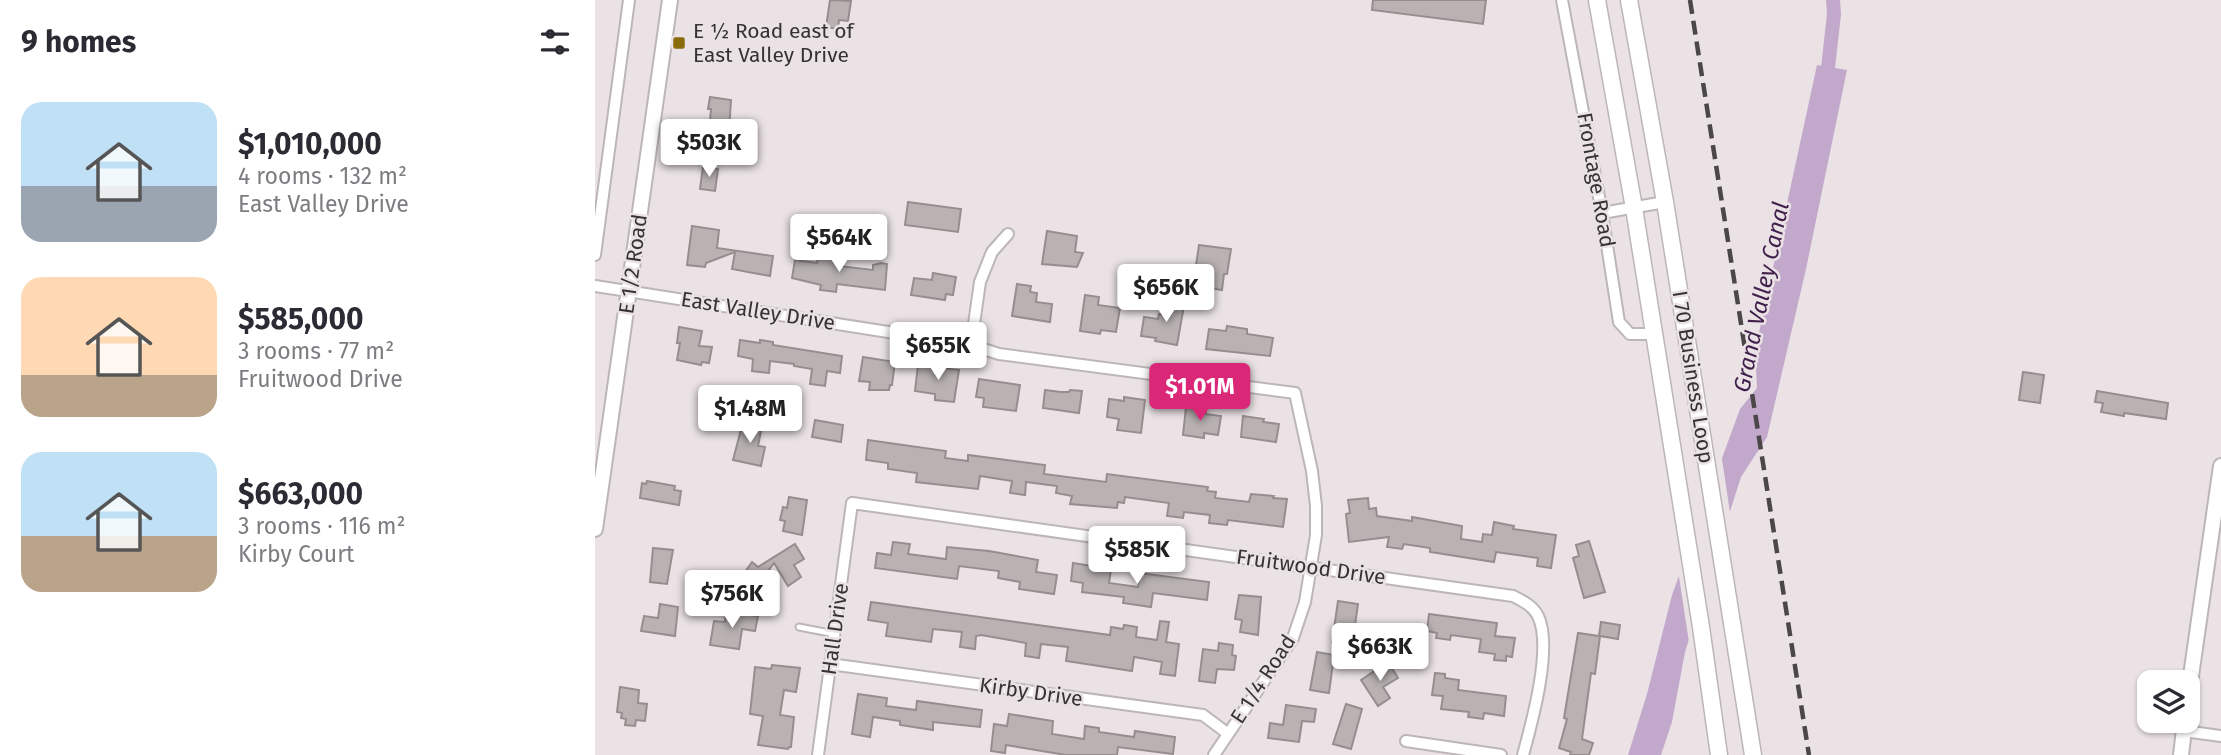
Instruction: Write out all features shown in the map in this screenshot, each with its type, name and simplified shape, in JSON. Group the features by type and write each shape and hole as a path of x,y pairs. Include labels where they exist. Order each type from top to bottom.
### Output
{"main road":[{"name":"E 1/2 Road","path":"595,529 670,0"},
{"name":"I 70 Business Loop","path":"1597,0 1634,208 1719,755"},
{"name":"I 70 Business Loop","path":"1629,0 1665,202 1753,755"},
{"path":"2192,670 2220,475"},
{"path":"2181,755 2183,733"}],"street":[{"path":"595,255 629,0"},
{"name":"Frontage Road","path":"1562,0 1602,213 1619,322 1630,334 1653,334"},
{"path":"1602,213 1665,202"},
{"path":"971,345 980,282 992,252 1008,234"},
{"name":"East Valley Drive","path":"595,286 971,345 999,354 1295,393"},
{"name":"E 1/4 Road","path":"1214,755 1293,638 1305,603 1316,535 1316,506 1312,471 1295,393"},
{"name":"Fruitwood Drive","path":"852,503 1513,596 1528,604 1537,613 1542,625 1544,644 1534,715 1523,755"},
{"name":"Hall Drive","path":"818,755 852,503"},
{"name":"Kirby Drive","path":"830,664 1202,715 1227,733"},
{"path":"2200,730 2221,736"},
{"path":"1406,741 1501,755"}],"lane":[{"path":"799,627 835,634"}],"shaded area":[{"path":"1817,65 1847,70 1806,269 1767,437 1741,477 1685,652 1672,722 1661,755 1628,755 1647,694 1672,595 1740,409 1757,388 1755,351"}],"pier":[{"path":"1721,452 1731,519 1690,649 1678,570"}],"building":[{"path":"830,0 851,1 848,21 839,20 838,29 826,27"},
{"path":"1373,0 1486,0 1483,24 1372,10"},
{"path":"710,97 731,100 729,131 742,133 740,149 715,147 718,122 710,121"},
{"path":"703,167 718,169 715,191 700,189"},
{"path":"908,202 961,209 958,232 905,225"},
{"path":"692,226 719,230 717,248 773,256 770,276 732,269 735,252 706,263 705,267 687,265"},
{"path":"1047,231 1077,236 1075,252 1083,253 1077,267 1042,264"},
{"path":"1199,245 1231,249 1222,290 1204,287 1206,274 1195,272"},
{"path":"819,251 835,253 834,260 840,261 839,266 873,270 873,265 887,264 885,290 837,284 836,292 820,290 821,285 792,278 795,260 817,263"},
{"path":"933,273 956,277 953,295 946,294 945,300 911,295 914,278 932,280"},
{"path":"1017,284 1031,286 1030,292 1037,293 1036,302 1052,304 1050,322 1012,316"},
{"path":"1085,295 1099,297 1098,305 1120,308 1116,332 1101,330 1100,334 1080,331"},
{"path":"1171,297 1185,300 1177,345 1141,336 1144,317 1158,319 1159,314 1168,315"},
{"path":"1227,326 1247,329 1247,334 1273,338 1270,356 1206,349 1209,329 1226,331"},
{"path":"679,327 702,331 699,346 712,347 709,363 702,362 701,365 677,360"},
{"path":"740,340 773,342 773,345 842,356 840,373 827,371 825,386 810,384 812,369 794,364 770,361 769,373 752,371 753,359 738,356"},
{"path":"863,357 895,362 889,390 869,390 870,382 859,381"},
{"path":"918,365 959,370 954,402 935,400 935,394 915,391"},
{"path":"2023,372 2044,375 2040,403 2019,400"},
{"path":"979,379 1020,385 1016,411 983,407 984,398 976,397"},
{"path":"1045,390 1082,391 1079,413 1043,408"},
{"path":"2097,391 2168,403 2166,419 2101,412 2103,403 2095,402"},
{"path":"1124,397 1145,400 1141,433 1117,430 1119,419 1107,417 1109,399 1124,401"},
{"path":"1186,407 1221,416 1218,435 1204,433 1204,438 1183,435"},
{"path":"1243,416 1279,424 1276,442 1241,437"},
{"path":"815,420 843,425 841,442 812,437"},
{"path":"743,422 762,426 758,446 765,447 761,466 733,460"},
{"path":"868,440 946,451 945,458 968,461 968,455 1045,465 1044,474 1106,482 1107,474 1208,487 1207,491 1216,492 1215,498 1249,502 1251,494 1274,496 1273,498 1287,499 1283,527 1228,520 1227,525 1209,523 1210,515 1184,512 1183,518 1167,516 1169,503 1125,497 1124,503 1118,502 1117,508 1070,504 1072,496 1056,493 1057,486 1026,482 1025,495 1010,493 1012,481 980,476 978,489 916,482 917,473 888,469 888,463 866,460"},
{"path":"647,481 675,486 674,490 681,491 679,505 640,498 642,483 646,484"},
{"path":"789,497 807,500 802,535 783,531 785,521 780,520 783,507 787,508"},
{"path":"1368,498 1369,509 1376,508 1377,516 1412,521 1412,517 1462,526 1461,539 1482,542 1483,534 1492,535 1494,522 1514,526 1513,529 1556,535 1551,568 1537,566 1538,558 1496,552 1494,562 1430,552 1430,548 1404,544 1402,549 1387,547 1389,537 1349,542 1346,514 1350,513 1348,500"},
{"path":"1589,541 1605,592 1584,598 1573,558 1579,556 1576,545"},
{"path":"893,542 910,544 908,554 946,559 947,547 1038,560 1036,572 1057,575 1054,594 1019,589 1020,582 998,578 999,571 959,566 957,579 875,568 877,553 891,555"},
{"path":"795,544 804,559 794,565 801,577 788,586 774,563 746,601 732,591 752,562 758,567"},
{"path":"653,548 673,550 667,584 650,582"},
{"path":"1073,563 1111,569 1109,583 1138,587 1140,573 1209,582 1207,600 1153,593 1151,607 1123,603 1124,597 1082,592 1083,583 1071,581"},
{"path":"1239,595 1261,597 1258,635 1240,632 1242,620 1235,619"},
{"path":"1338,601 1358,604 1352,646 1332,643"},
{"path":"871,602 1110,635 1111,627 1123,629 1124,625 1137,627 1136,637 1157,640 1160,621 1169,622 1166,642 1179,644 1175,676 1160,674 1162,662 1134,657 1132,671 1066,661 1068,647 1041,644 1039,658 1025,656 1026,643 981,635 976,636 975,649 960,647 962,632 933,629 931,642 886,636 888,623 868,620"},
{"path":"660,604 678,607 675,636 641,631 644,616 658,618"},
{"path":"726,612 758,616 755,631 742,629 739,649 710,645 714,621 725,622"},
{"path":"1429,614 1497,623 1495,636 1515,638 1512,657 1506,656 1506,661 1494,660 1495,654 1479,652 1481,639 1451,635 1450,640 1436,638 1437,633 1427,631"},
{"path":"1601,622 1620,625 1618,639 1600,636 1595,674 1591,673 1582,739 1593,743 1589,755 1570,755 1571,752 1559,748 1567,719 1564,718 1578,633 1599,636"},
{"path":"1219,643 1233,645 1232,655 1236,656 1234,670 1217,669 1215,683 1199,681 1203,649 1218,651"},
{"path":"1317,652 1334,655 1329,693 1310,690"},
{"path":"1388,662 1398,678 1383,687 1390,698 1378,706 1361,680"},
{"path":"772,665 800,668 796,692 784,690 780,715 794,717 791,747 788,749 758,745 763,716 750,714 755,667 771,669"},
{"path":"1435,673 1459,680 1458,690 1506,696 1504,716 1484,713 1483,719 1468,717 1469,712 1441,709 1443,696 1432,695"},
{"path":"620,687 639,690 638,703 647,704 645,721 636,720 635,726 625,725 626,719 621,718 622,713 617,712"},
{"path":"858,694 887,698 886,706 916,710 917,701 982,710 980,727 933,722 933,730 900,725 900,721 873,717 870,737 852,734"},
{"path":"1346,704 1362,709 1351,749 1333,744"},
{"path":"1286,705 1316,709 1314,722 1302,721 1299,742 1268,738 1270,723 1283,725"},
{"path":"1009,714 1053,721 1052,734 1084,739 1085,726 1099,728 1099,732 1134,737 1135,731 1175,737 1173,754 1118,747 1117,755 1066,755 1006,745 1005,753 991,751 994,724 1007,726"}],"waterway":[{"name":"Grand Valley Canal","path":"1826,86 1834,14 1833,0"}],"railway":[{"path":"1690,0 1809,755"}],"place":[{"name":"E ½ Road east of East Valley Drive","path":"679,43"}]}
